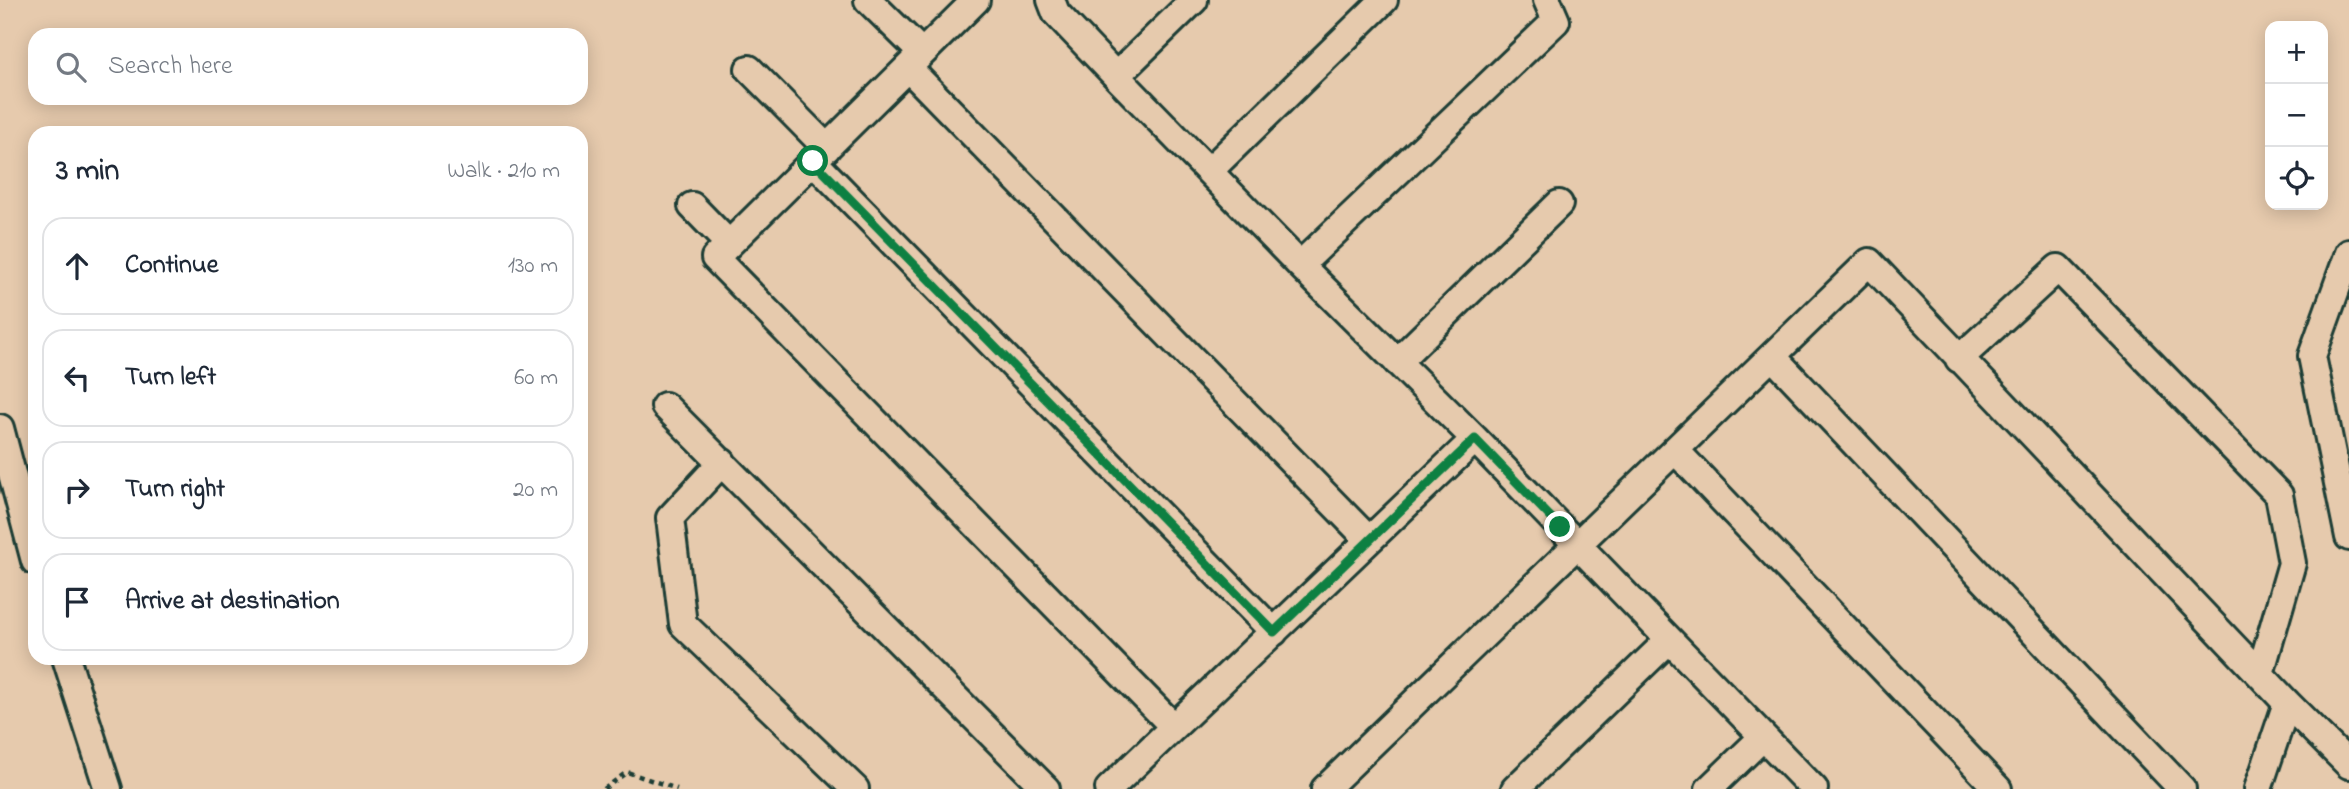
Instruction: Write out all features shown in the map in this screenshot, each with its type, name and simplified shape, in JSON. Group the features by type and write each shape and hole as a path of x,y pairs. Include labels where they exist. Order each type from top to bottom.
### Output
{"street":[{"path":"868,0 915,61 1369,540"},
{"path":"976,0 715,258 1174,727"},
{"path":"1051,0 1056,13 1116,76 1475,439 1814,789"},
{"path":"1116,76 1194,0"},
{"path":"1209,171 1384,0"},
{"path":"1300,265 1556,21 1547,0"},
{"path":"749,69 820,155 1274,632"},
{"path":"1396,362 1559,204"},
{"path":"692,206 729,244"},
{"path":"1325,789 1869,262 2259,674 2349,765"},
{"path":"2347,266 2312,356 2349,537"},
{"path":"1959,359 2058,268 2279,495 2292,563 2259,674"},
{"path":"1772,356 2182,789"},
{"path":"665,407 1046,789"},
{"path":"2323,409 2349,418"},
{"path":"0,428 28,534"},
{"path":"1109,789 1475,439"},
{"path":"1675,450 1998,789"},
{"path":"722,462 670,517 683,624 855,789"},
{"path":"1516,789 1669,639"},
{"path":"68,665 108,789"},
{"path":"2258,789 2287,703"},
{"path":"1709,789 1763,737"}],"path":[{"path":"604,789 627,772 677,789"}],"route":[{"path":"813,161 1274,632 1475,439 1560,527"}]}
